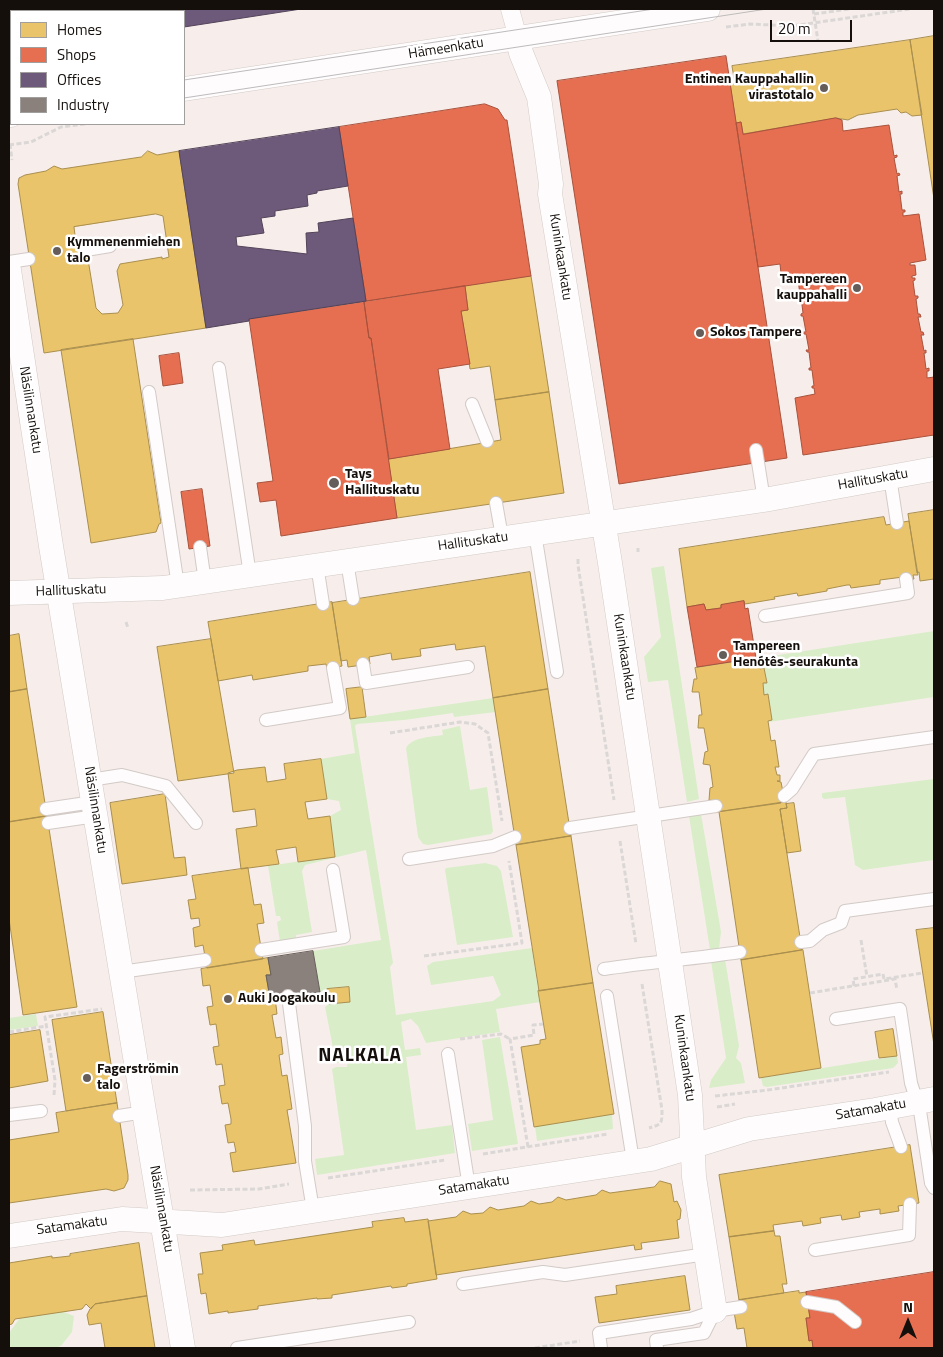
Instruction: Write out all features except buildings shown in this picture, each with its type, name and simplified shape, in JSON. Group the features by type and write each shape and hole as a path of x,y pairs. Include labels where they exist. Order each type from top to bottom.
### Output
{"street":[{"name":"Kuninkaankatu","path":"510,9 520,53 539,97 551,184 550,194 603,524 690,1095 694,1176 714,1311"},
{"name":"Hämeenkatu","path":"185,89 708,9"},
{"name":"Näsilinnankatu","path":"10,281 183,1348"},
{"name":"Hallituskatu","path":"9,593 178,586 764,500 934,469"},
{"name":"Satamakatu","path":"9,1236 122,1219 222,1225 651,1158 749,1129 925,1100"}],"lane":[{"path":"86,250 110,246"},
{"path":"9,262 29,259"},
{"path":"219,368 250,575"},
{"path":"149,392 178,586"},
{"path":"472,404 487,441"},
{"path":"756,450 764,500"},
{"path":"890,476 898,523"},
{"path":"496,503 502,538"},
{"path":"535,533 557,672"},
{"path":"200,547 205,582"},
{"path":"347,560 353,599"},
{"path":"317,565 323,604"},
{"path":"765,616 908,593 906,580"},
{"path":"363,664 366,683 468,667"},
{"path":"266,720 340,708 333,668"},
{"path":"784,796 792,789 814,754 934,737"},
{"path":"48,823 93,799 122,775 166,786 196,823"},
{"path":"46,809 93,799"},
{"path":"570,828 716,806"},
{"path":"409,859 493,846 515,837"},
{"path":"261,950 344,937 333,870"},
{"path":"801,942 810,941 823,930 841,923 845,912 934,899"},
{"path":"604,969 740,952"},
{"path":"122,972 205,960"},
{"path":"288,996 305,1126 305,1161 313,1210"},
{"path":"607,996 633,1161"},
{"path":"836,1019 900,1009 909,1068 925,1100 920,1111 934,1188"},
{"path":"448,1054 469,1187"},
{"path":"890,1106 892,1122 901,1146"},
{"path":"9,1115 41,1110"},
{"path":"119,1116 144,1112"},
{"path":"815,1250 909,1235 910,1204"},
{"path":"463,1284 544,1272 565,1275 706,1254"},
{"path":"807,1302 836,1307 855,1322"},
{"path":"602,1348 599,1333 691,1319 714,1311 740,1307"},
{"path":"657,1348 656,1340 704,1333 714,1311"},
{"path":"237,1348 409,1322"}],"path":[{"path":"813,9 818,41"},
{"path":"814,14 849,9"},
{"path":"12,160 10,144 32,142 61,127 77,125"},
{"path":"126,622 128,628"},
{"path":"861,940 867,977"},
{"path":"854,986 853,979 883,974 884,979 923,973"},
{"path":"810,993 877,982"},
{"path":"41,1110 54,1097 55,1080 45,1017 106,1008"},
{"path":"448,1054 460,1039 501,1034 510,1039 534,1035 533,1025 543,1024"},
{"path":"9,1032 46,1026"},
{"path":"510,1039 528,1146"},
{"path":"710,1096 768,1090 909,1068"},
{"path":"190,1190 259,1188 308,1181 628,1131 659,1125 662,1118"},
{"path":"535,1348 581,1341 599,1333"}],"green space":[{"path":"664,566 699,799 687,802 668,680 648,682 644,657 661,637 651,568"},
{"path":"934,631 934,697 769,722 772,720 768,695 764,695 763,683 767,683 764,668 760,669 759,658"},
{"path":"493,698 496,712 454,717 453,713 357,724 355,726 393,963 390,967 396,1015 493,1001 501,995 493,976 431,985 427,966 433,962 532,948 540,1002 496,1009 500,1032 426,1043 418,1026 411,1019 401,1022 405,1050 420,1048 421,1055 406,1057 416,1130 452,1125 455,1153 317,1175 315,1159 344,1155 332,1069 347,1067 348,1061 336,1063 325,1007 329,1004 350,1002 349,987 327,989 320,992 313,951 381,940 366,850 305,865 302,871 312,932 296,935 296,940 280,942 277,922 281,920 280,916 276,916 268,866 335,856 330,816 341,810 339,801 327,799 321,759 355,753 350,719"},
{"path":"460,726 470,790 487,787 493,831 491,834 428,845 423,844 418,837 406,748 417,740 443,735 442,730"},
{"path":"934,779 934,860 863,870 855,865 845,797 824,799 822,793"},
{"path":"701,814 721,932 719,949 710,950 689,816"},
{"path":"485,863 497,866 501,871 513,937 457,945 445,870 446,868"},
{"path":"725,959 739,1046 736,1058 741,1063 745,1083 709,1088 711,1080 726,1058 711,961"},
{"path":"36,1014 38,1026 9,1030 9,1018"},
{"path":"500,1037 518,1144 472,1151 468,1124 493,1120 482,1040"},
{"path":"897,1056 898,1063 893,1068 767,1087 763,1086 761,1078"},
{"path":"612,1114 613,1129 537,1141 535,1126"},
{"path":"61,1311 74,1316 72,1332 61,1346 54,1348 9,1348 9,1333 20,1318"}],"tram line":[{"path":"185,80 654,9"},
{"path":"185,98 767,9"}],"place":[{"name":"Entinen Kauppahallin virastotalo","path":"824,88"},
{"name":"Kymmenenmiehen talo","path":"57,251"},
{"name":"Tampereen kauppahalli","path":"857,288"},
{"name":"Sokos Tampere","path":"700,333"},
{"name":"Tays Hallituskatu","path":"334,483"},
{"name":"Tampereen Henótês-seurakunta","path":"723,655"},
{"name":"Auki Joogakoulu","path":"228,999"},
{"name":"Fagerströmin talo","path":"87,1078"}],"district":[{"name":"NALKALA","path":"360,1056"}]}
